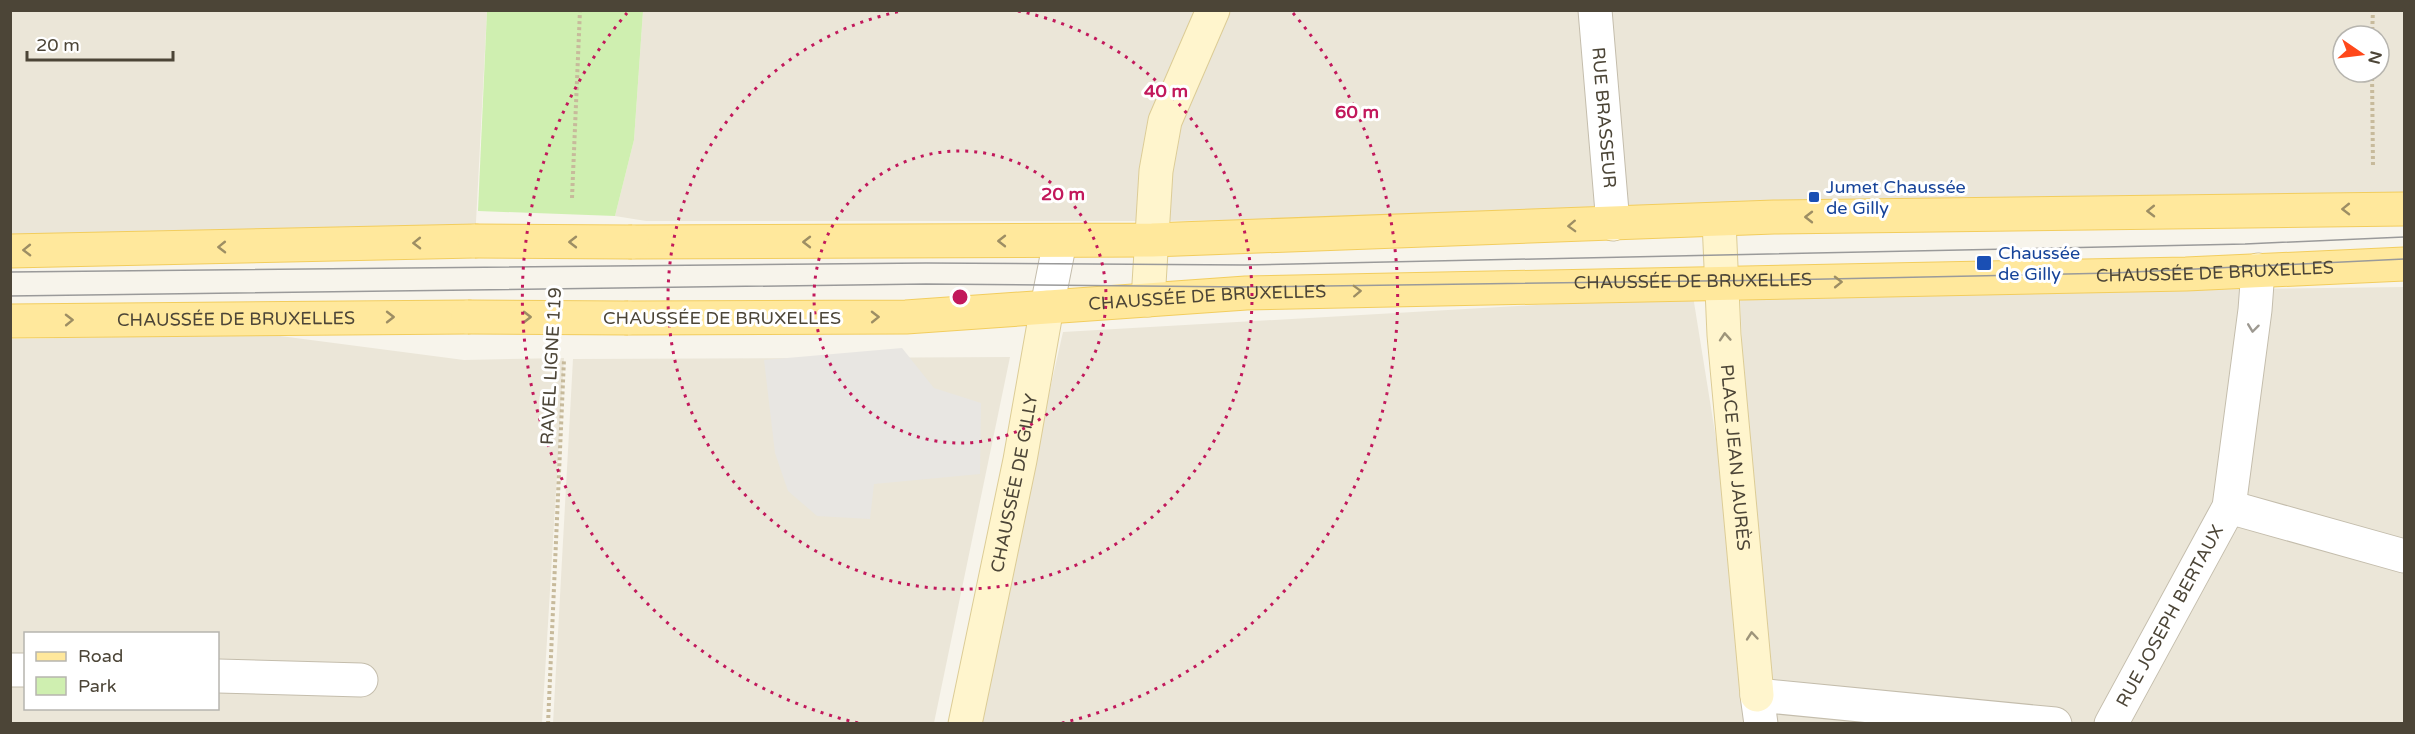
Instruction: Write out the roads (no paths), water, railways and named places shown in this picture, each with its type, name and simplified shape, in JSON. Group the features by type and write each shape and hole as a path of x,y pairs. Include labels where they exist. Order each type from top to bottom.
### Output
{"main road":[{"path":"10,251 476,242 1152,240 1774,218 2404,209"},
{"name":"CHAUSSÉE DE BRUXELLES","path":"10,321 468,317 906,317 1246,293 2186,274 2404,264"}],"street":[{"path":"1148,300 1156,171 1165,121 1213,10"},
{"name":"RUE BRASSEUR","path":"1595,10 1613,224"},
{"name":"PLACE JEAN JAURÈS","path":"1719,221 1724,335 1759,709 2055,723"},
{"name":"CHAUSSÉE DE GILLY","path":"965,723 1020,459 1060,241"},
{"name":"RUE JOSEPH BERTAUX","path":"2111,723 2229,507 2255,310 2258,270"},
{"name":"RUE JOSEPH BERTAUX","path":"2229,507 2404,556"},
{"path":"219,676 361,680"}],"tram line":[{"path":"10,272 926,263 1245,265 2245,244 2404,237"},
{"path":"10,296 926,284 1245,287 1779,280 2113,273 2404,259"}],"place":[{"name":"Jumet Chaussée de Gilly","path":"1814,197"},
{"name":"Chaussée de Gilly","path":"1984,263"}]}
